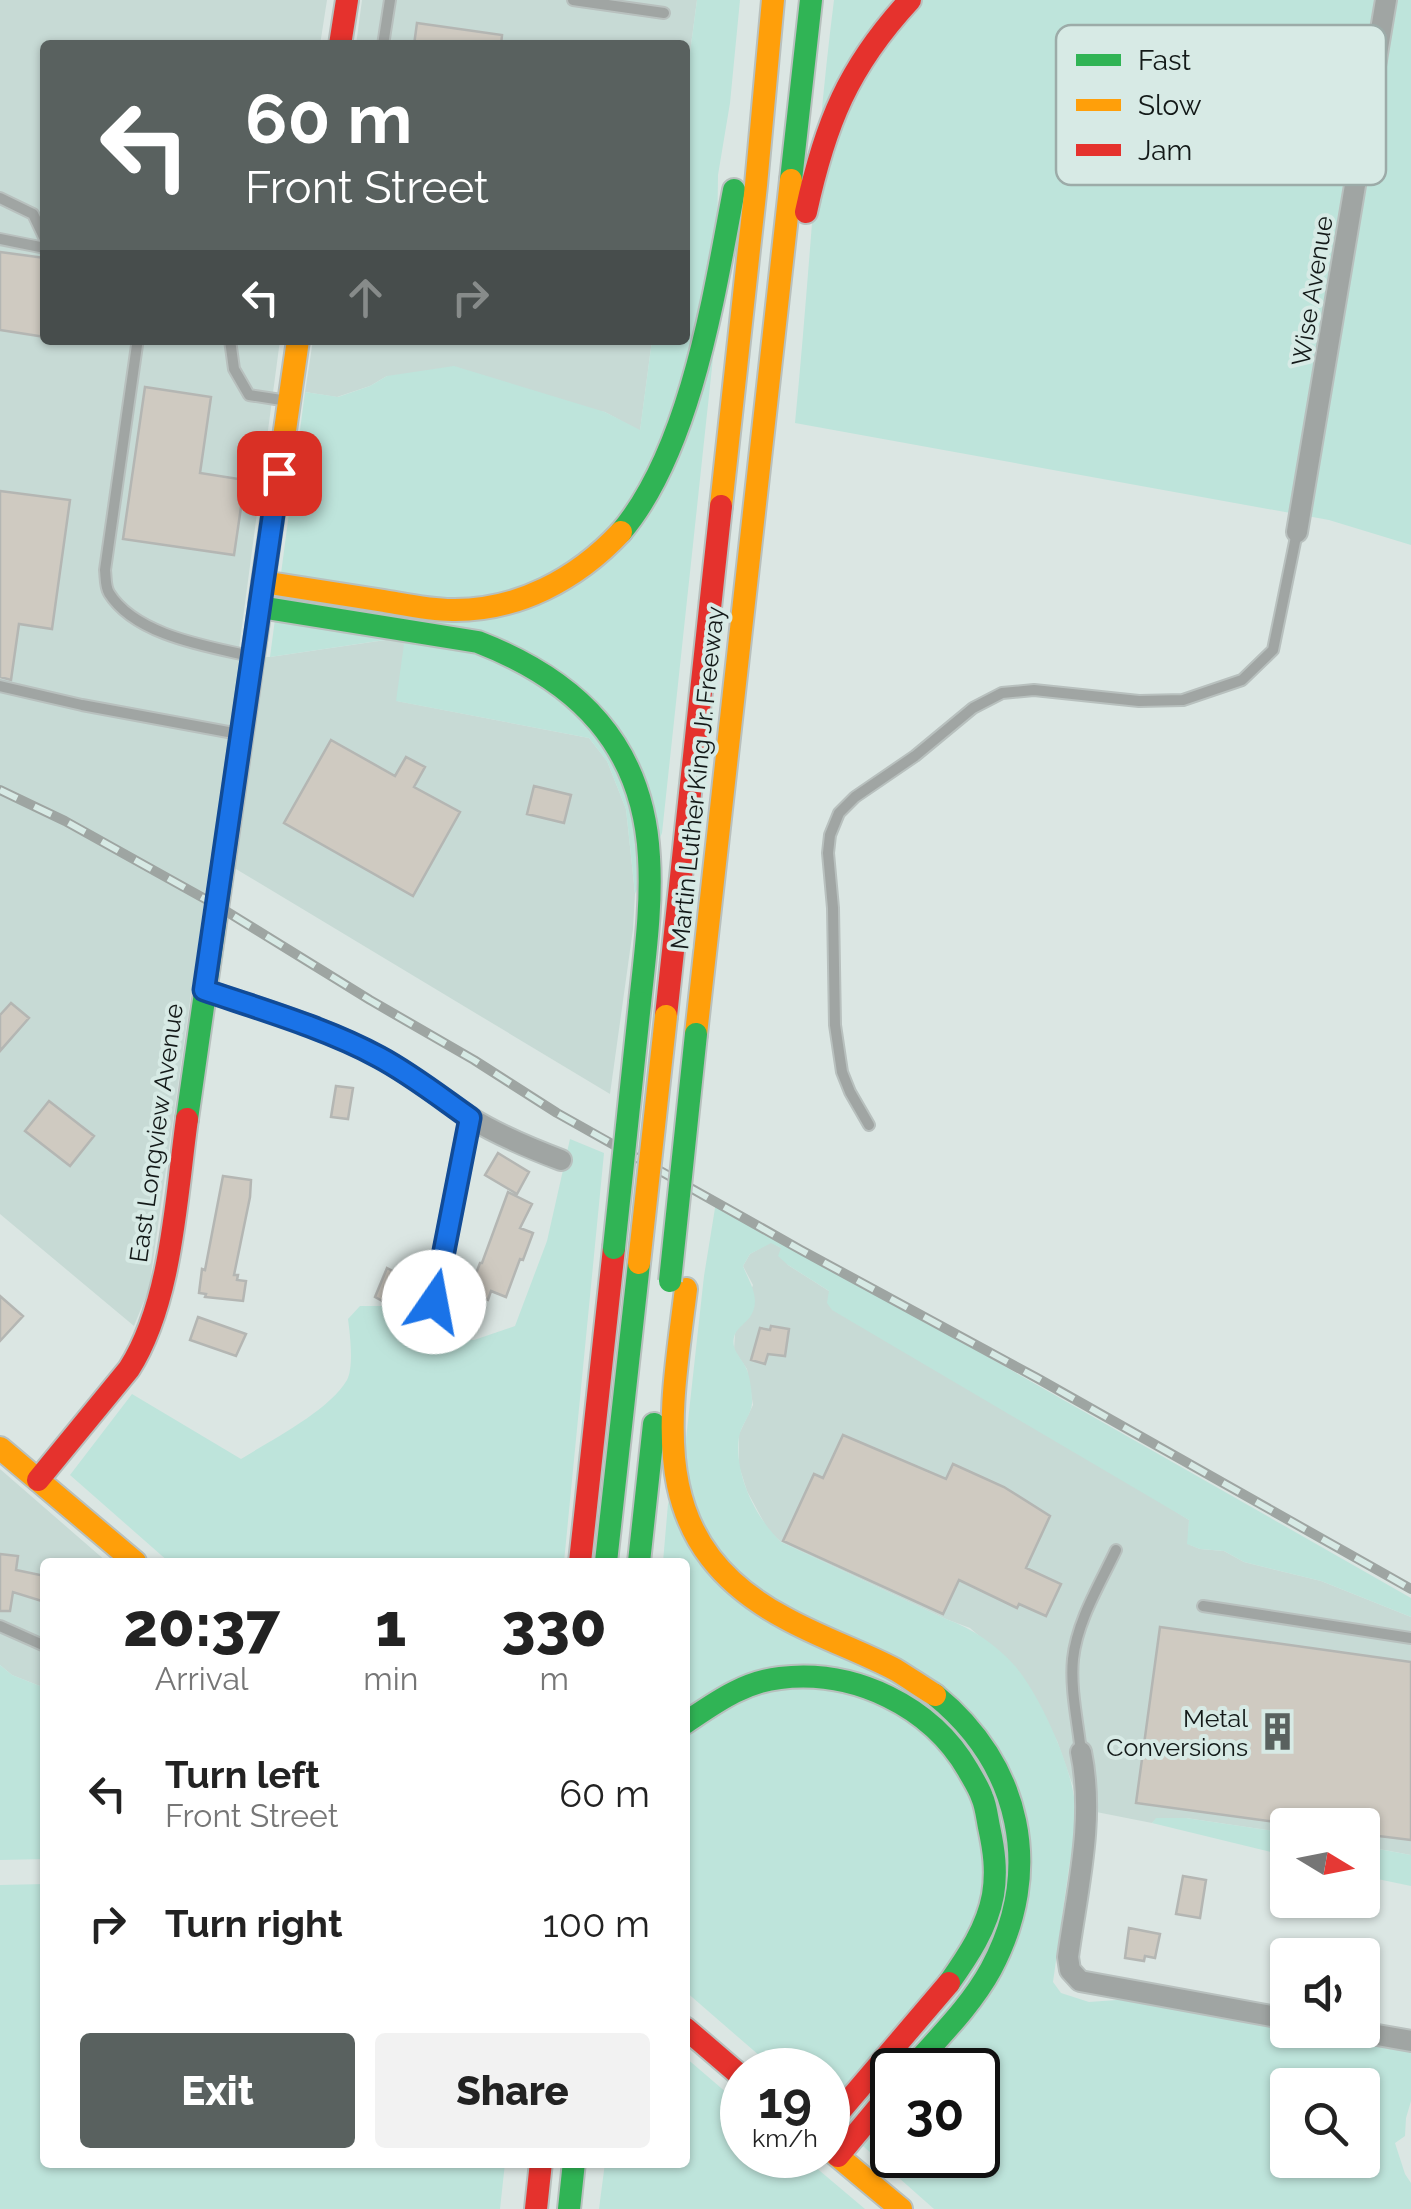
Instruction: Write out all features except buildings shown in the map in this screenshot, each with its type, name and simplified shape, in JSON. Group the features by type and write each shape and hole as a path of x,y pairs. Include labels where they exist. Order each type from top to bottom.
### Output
{"main road":[{"path":"341,40 347,0"},
{"path":"263,582 430,608 488,607 519,600 576,574 627,527 648,498 664,464 707,321 740,156 756,0"},
{"name":"Martin Luther King Jr. Freeway","path":"606,1558 773,0"},
{"name":"Martin Luther King Jr. Freeway","path":"640,1558 678,1285 704,1038 704,959 811,0"},
{"path":"728,745 752,675 787,353 812,180 822,143 848,80 874,40 910,0"},
{"name":"East Longview Avenue","path":"38,1480 142,1349 166,1270 297,345"},
{"path":"260,607 478,642 530,662 572,692 605,728 622,754 644,814 648,901 640,1003 580,1558"},
{"path":"678,1285 671,1449 685,1514 705,1552 723,1575 776,1615 896,1670 938,1696 982,1742 1010,1796 1021,1862 1011,1924 979,1987 928,2048"},
{"path":"0,1448 130,1558"},
{"path":"690,1718 710,1703 757,1682 805,1676 854,1682 900,1700 936,1727 972,1774 988,1810 995,1873 988,1915 978,1939 961,1968 850,2099"},
{"path":"690,2032 720,2057"},
{"path":"850,2134 870,2113"},
{"path":"850,2167 901,2209"},
{"path":"536,2202 539,2168"},
{"path":"569,2207 573,2168"},
{"path":"569,2207 584,2168"}],"street":[{"name":"Wise Avenue","path":"1382,25 1386,0"},
{"name":"Wise Avenue","path":"1297,532 1355,185"},
{"path":"204,990 376,1055 470,1118 560,1160"},
{"path":"434,1302 470,1118"},
{"path":"1081,1752 1087,1815 1068,1957 1070,1970 1080,1982 1270,2016"},
{"path":"1380,2036 1411,2041"}],"lane":[{"path":"384,40 390,0"},
{"path":"573,0 664,12"},
{"path":"0,198 33,214 40,229"},
{"path":"0,238 40,247"},
{"path":"137,345 105,570 107,590 121,607 140,620 183,641 253,656"},
{"path":"231,345 234,369 249,395 289,401"},
{"path":"869,1125 842,1072 835,1024 828,853 830,835 840,813 854,798 916,756 973,708 1002,693 1034,690 1139,701 1182,700 1242,680 1273,650 1297,532"},
{"path":"0,686 242,734"},
{"path":"1081,1752 1073,1660 1088,1608 1116,1550"},
{"path":"1203,1606 1411,1638"},
{"path":"0,1626 40,1644"}],"shaded area":[{"path":"0,0 327,0 321,40 40,40 40,345 279,345 238,656 270,657 406,637 397,701 589,738 607,761 626,809 635,894 610,1094 211,854 149,1289 134,1326 0,1214"},
{"path":"362,0 697,0 690,52 690,40 357,40"},
{"path":"312,345 651,345 640,431 605,412 387,376 337,397 305,392"},
{"path":"771,1242 781,1248 788,1265 1189,1520 1188,1544 1321,1581 1411,1617 1411,1855 1380,1849 1380,1808 1270,1808 1270,1830 1186,1818 1157,1818 1152,1823 1076,1808 1073,1786 1057,1741 1015,1667 970,1628 781,1542 768,1530 747,1491 739,1466 739,1434 753,1405 747,1369 734,1350 735,1334 753,1285 743,1266 750,1254"},
{"path":"0,1469 102,1558 40,1558 40,1686 12,1675 0,1665"}],"green space":[{"path":"697,0 740,0 718,175 716,330 662,833 635,894 626,809 607,761 589,738 396,701 405,637 270,657 305,392 338,397 387,376 454,366 605,412 640,430 651,345 690,345 690,52"},
{"path":"834,0 1411,0 1411,545 1329,520 795,423"},
{"path":"570,1139 604,1153 564,1558 164,1558 70,1475 132,1394 241,1459 298,1424 339,1392 350,1367 348,1319 360,1306 385,1306 445,1339 474,1340 515,1326 547,1241"},
{"path":"716,1202 1411,1598 1411,1617 1321,1581 1244,1562 1224,1551 1187,1544 1189,1520 832,1310 827,1303 829,1291 788,1265 778,1256 781,1248 771,1243 750,1254 743,1266 755,1304 734,1340 748,1373 752,1397 738,1451 748,1494 763,1520 781,1542 983,1638 1008,1658 1025,1679 1054,1733 1073,1790 1075,1815 1053,1982 1061,1993 1089,2002 1131,1999 1270,2024 1270,2048 1380,2048 1380,2043 1411,2049 1411,2101 1405,2136 1395,2143 1411,2183 1411,2209 934,2209 899,2178 1000,2178 1000,2048 870,2048 870,2152 850,2135 850,2048 751,2048 690,1995 690,1558 663,1558 668,1504 685,1448"},
{"path":"0,1665 12,1675 40,1686 40,1859 0,1860"},
{"path":"1156,1818 1186,1818 1270,1830 1270,1852 1152,1823"},
{"path":"1380,1849 1411,1855 1411,1886 1380,1880"},
{"path":"40,1884 40,2168 504,2168 500,2209 0,2209 0,1885"},
{"path":"690,2061 720,2087 720,2178 828,2178 865,2209 599,2209 604,2168 690,2168"}],"railway":[{"path":"0,790 65,821 216,905 557,1113 1411,1589"}],"traffic: fast":[{"path":"791,180 811,0"},
{"path":"621,532 645,498 682,415 708,322 734,190"},
{"path":"187,1119 260,607"},
{"path":"260,607 478,642 546,676 599,722 619,750 644,817 650,894 640,1003"},
{"path":"614,1248 640,1003"},
{"path":"670,1281 696,1034"},
{"path":"606,1558 639,1263"},
{"path":"639,1558 654,1424"},
{"path":"690,1720 754,1684 808,1677 862,1686 912,1710 933,1727 952,1747 979,1790 994,1861 993,1895 986,1919 949,1983"},
{"path":"929,2048 964,2009 991,1969 1017,1894 1019,1857 1015,1821 1004,1786 987,1753 935,1695"},
{"path":"569,2209 573,2168"}],"traffic: slow":[{"path":"721,506 773,0"},
{"path":"696,1034 791,180"},
{"path":"260,604 297,345"},
{"path":"263,582 426,608 476,609 523,598 566,578 621,532"},
{"path":"639,1263 666,1016"},
{"path":"686,1289 674,1386 676,1476 687,1516 708,1554 740,1588 785,1618 896,1670 935,1695"},
{"path":"0,1448 130,1558"},
{"path":"850,2166 901,2209"}],"traffic: jam":[{"path":"341,40 347,0"},
{"path":"806,212 822,151 842,98 870,49 910,0"},
{"path":"666,1016 721,506"},
{"path":"38,1480 129,1369 155,1313 170,1248 187,1119"},
{"path":"580,1558 614,1248"},
{"path":"850,2099 949,1983"},
{"path":"690,2032 720,2058"},
{"path":"850,2142 870,2117"},
{"path":"536,2209 540,2168"}],"place":[{"name":"Metal Conversions","path":"1278,1732"}],"route":[{"path":"279,473 204,990 376,1055 470,1118 434,1302"}]}
